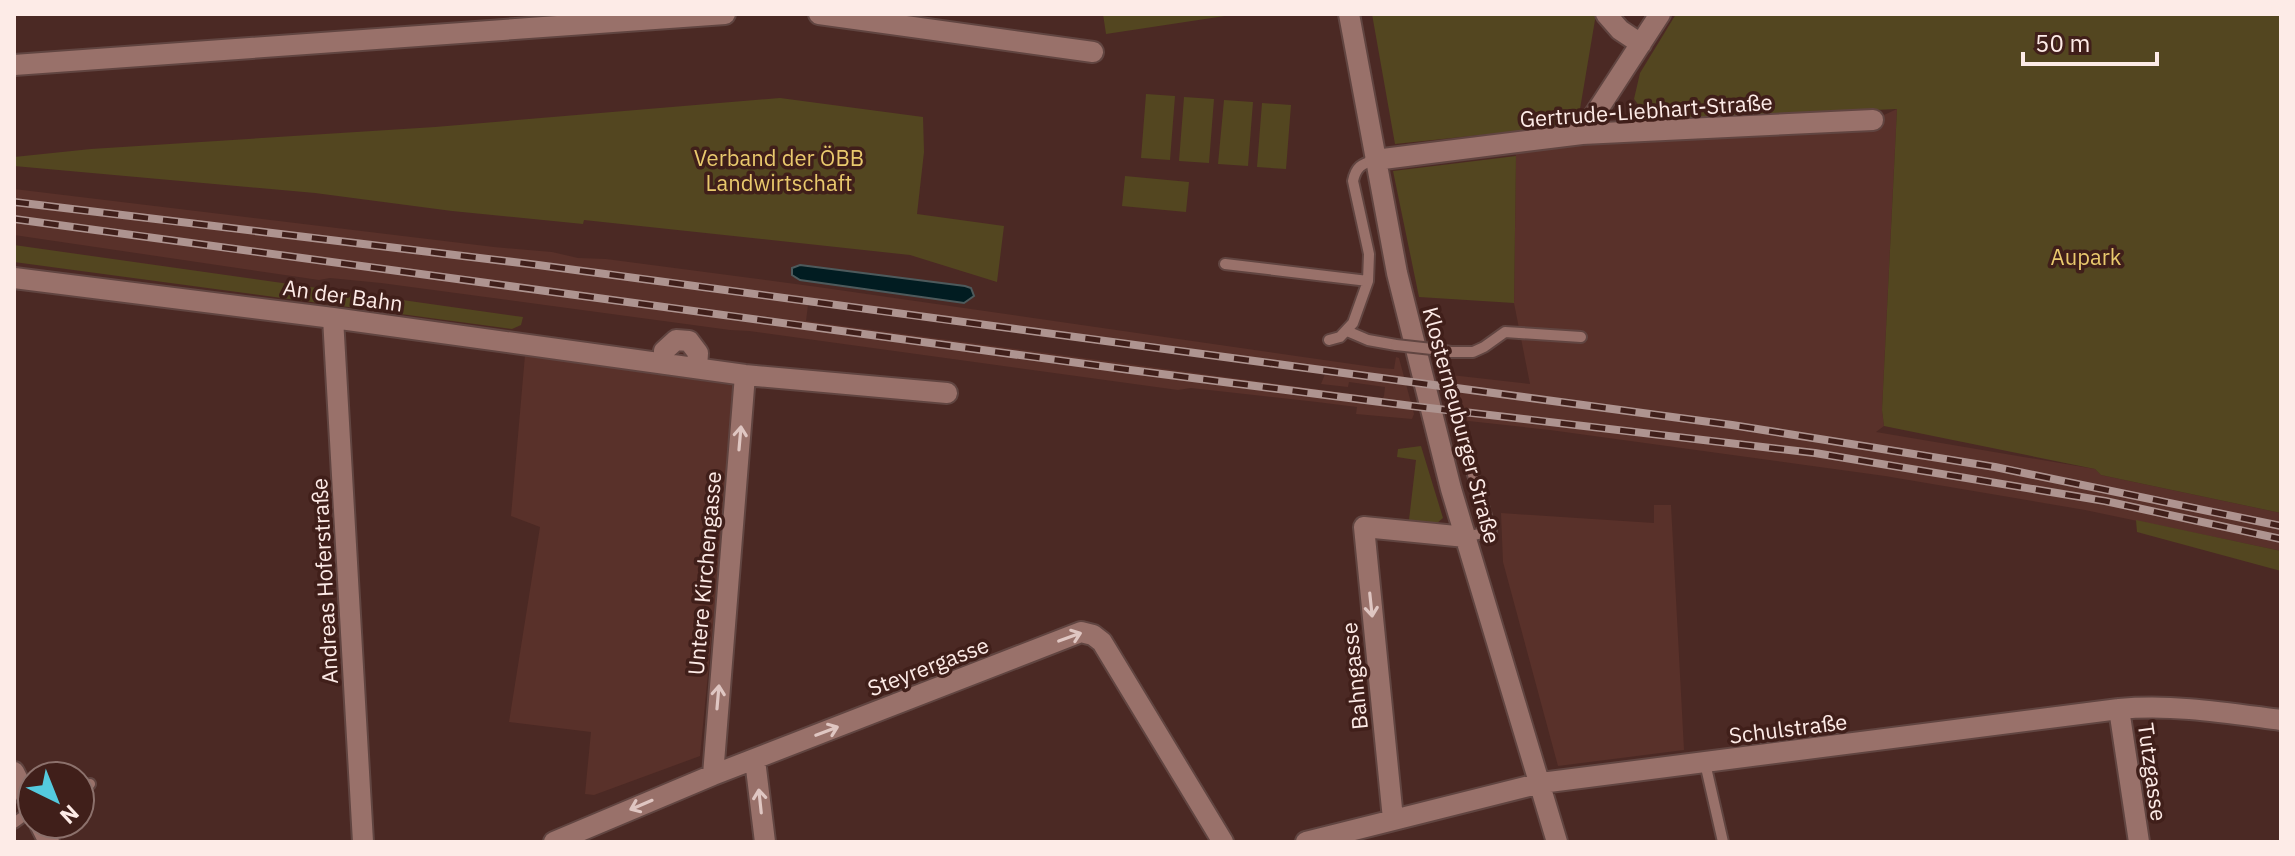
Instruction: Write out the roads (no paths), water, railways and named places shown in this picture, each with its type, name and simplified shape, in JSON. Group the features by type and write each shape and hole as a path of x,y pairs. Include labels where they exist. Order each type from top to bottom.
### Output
{"street":[{"path":"14,53 14,65 623,18 725,14"},
{"path":"819,14 1093,52"},
{"name":"Klosterneuburger Straße","path":"1349,14 1397,273 1466,537 1557,842"},
{"path":"1606,14 1620,30 1641,44"},
{"path":"1582,134 1660,14"},
{"name":"Gertrude-Liebhart-Straße","path":"1375,160 1582,134 1873,120"},
{"name":"An der Bahn","path":"14,278 664,364 664,351 676,340 689,341 698,353 697,368 947,393"},
{"name":"Andreas Hoferstraße","path":"333,318 363,842"},
{"name":"Untere Kirchengasse","path":"713,775 745,375"},
{"name":"Bahngasse","path":"1393,819 1364,527 1466,537"},
{"name":"Steyrergasse","path":"554,842 713,775 1081,632 1093,635 1102,642 1223,842"},
{"name":"Schulstraße","path":"1306,842 1368,834 1393,819 1541,783 2119,709 2201,709 2281,720"},
{"name":"Tutzgasse","path":"2119,709 2139,842"},
{"path":"755,760 765,842"}],"lane":[{"path":"1329,340 1336,339 1353,323 1368,281 1369,254 1353,181 1356,169 1375,160"},
{"path":"1225,264 1368,281"},
{"path":"1347,331 1368,340 1451,352 1473,352 1505,332 1581,337"},
{"path":"1466,537 1491,531 1468,459"},
{"path":"1705,763 1723,842"}],"water":[{"path":"800,265 965,286 971,288 974,296 964,303 800,280 792,275 792,268"}],"railway":[{"path":"14,202 538,265 1732,425 1995,467 2281,526"},
{"path":"14,219 1130,370 1815,453 2105,501 2281,539"}],"park label":[{"name":"Verband der ÖBB Landwirtschaft","path":"779,170"},
{"name":"Aupark","path":"2086,256"}]}
